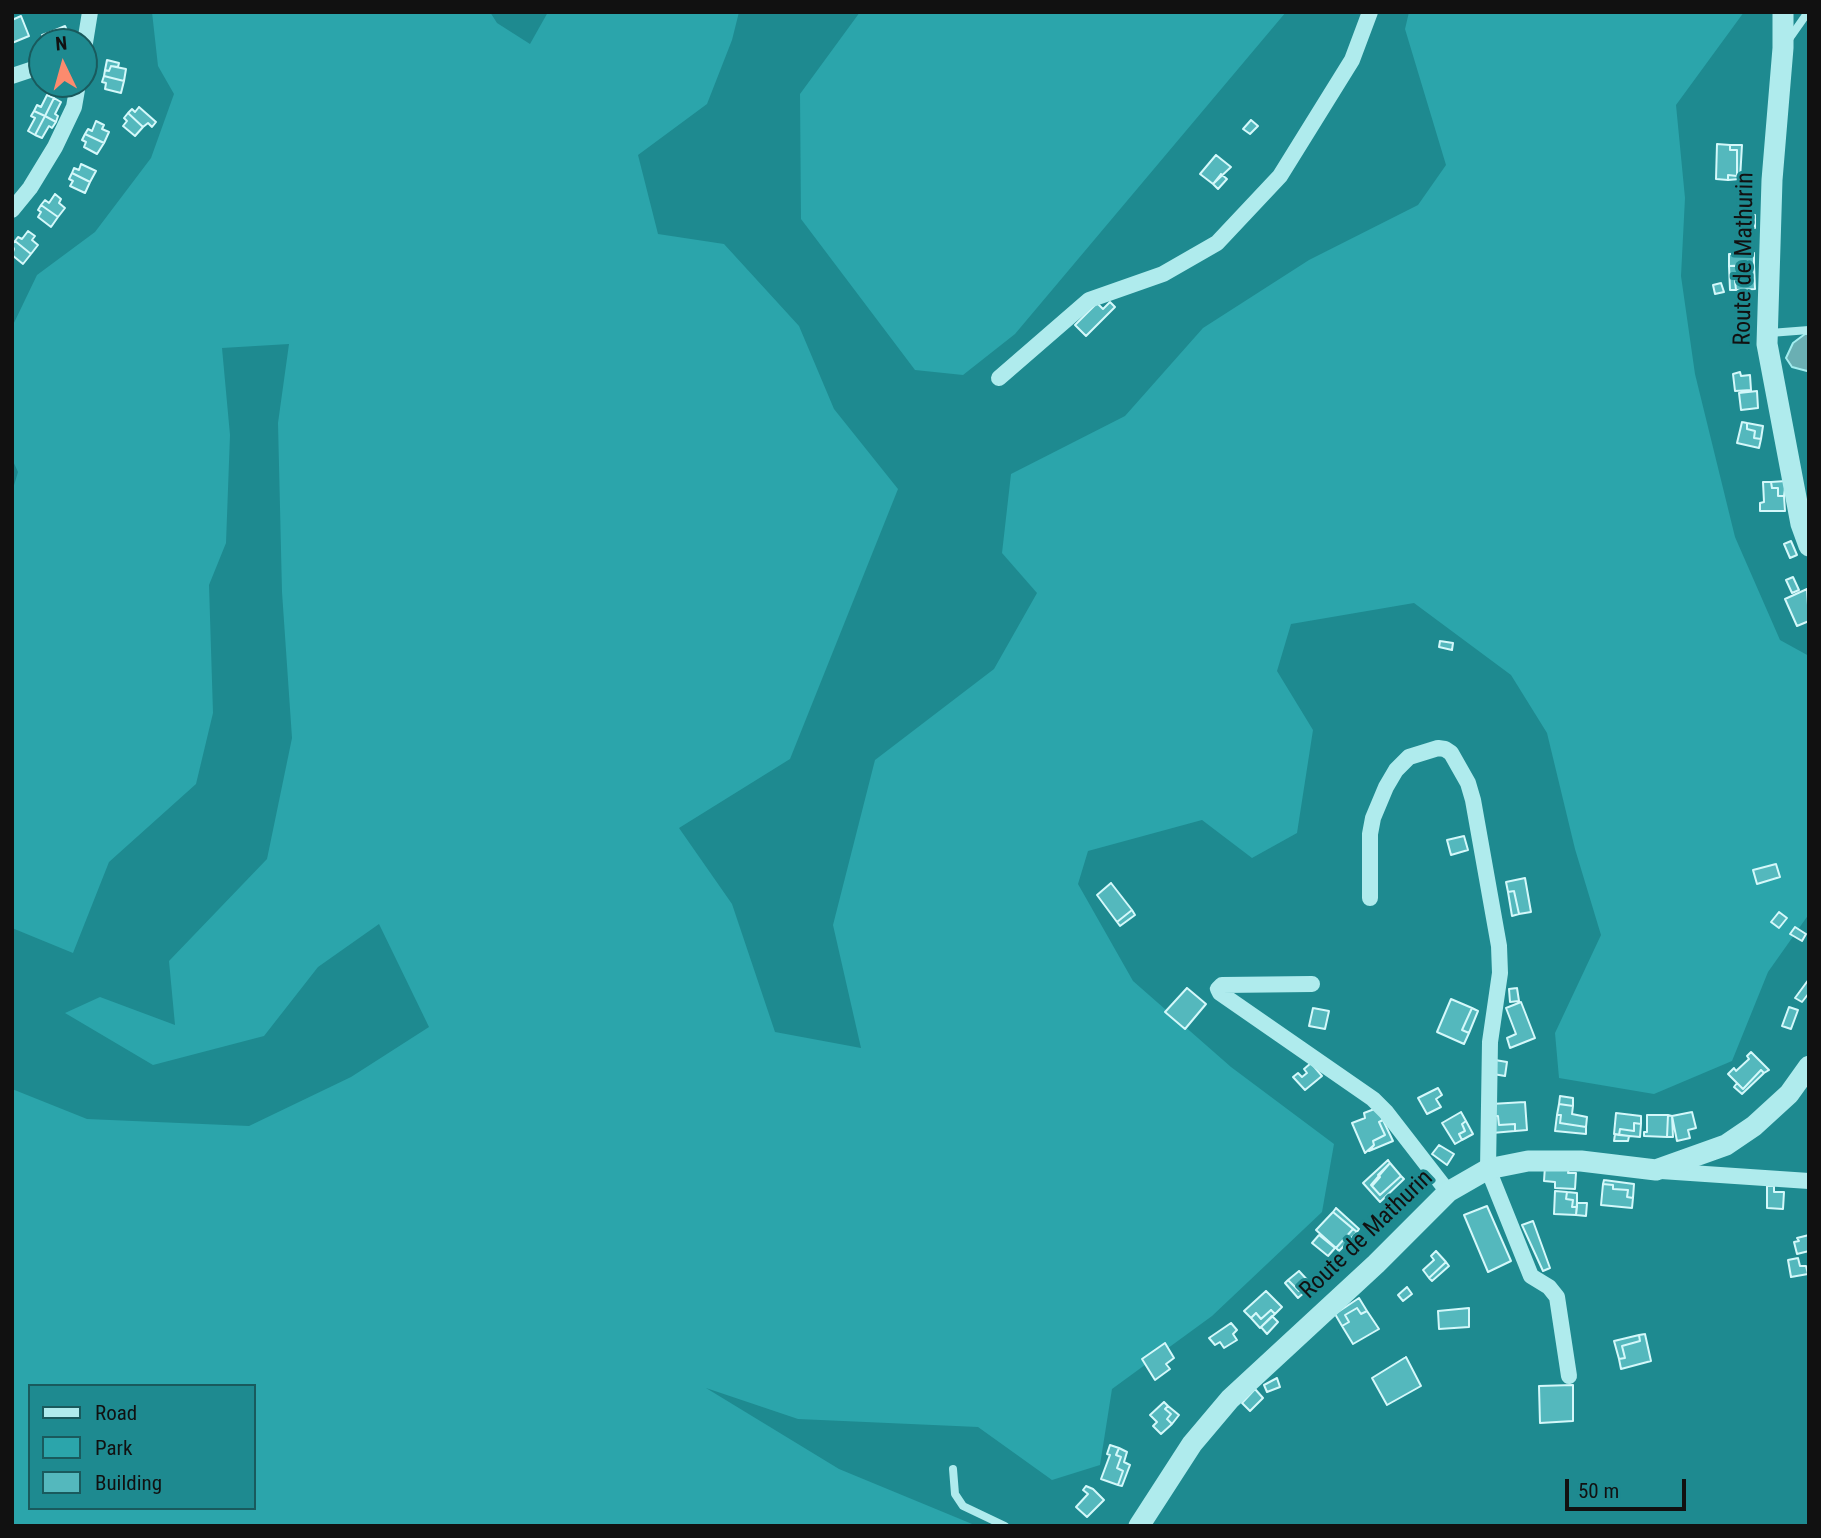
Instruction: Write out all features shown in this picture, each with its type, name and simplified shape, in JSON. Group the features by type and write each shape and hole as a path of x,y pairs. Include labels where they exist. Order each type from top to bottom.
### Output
{"street":[{"path":"999,378 1089,300 1163,274 1217,243 1280,176 1352,60 1370,12"},
{"name":"Route de Mathurin","path":"1783,12 1783,48 1772,180 1767,334 1775,394 1801,524 1809,546"},
{"path":"12,210 30,188 55,147 76,98"},
{"path":"1370,898 1370,834 1373,818 1386,787 1396,770 1409,757 1438,748 1444,749 1451,753 1473,800 1499,946 1500,973 1490,1042 1488,1169 1531,1276 1549,1287 1557,1297 1569,1376"},
{"path":"1312,984 1222,985 1218,989 1220,993 1373,1099 1448,1192"},
{"name":"Route de Mathurin","path":"1139,1526 1192,1444 1230,1399 1376,1264 1448,1192 1488,1169 1528,1161 1559,1161 1656,1170 1726,1145 1754,1126 1789,1094 1809,1066"},
{"path":"1656,1170 1748,1179 1809,1181"}],"lane":[{"path":"1783,48 1808,12"},
{"path":"1767,334 1809,330"},
{"path":"953,1469 955,1494 963,1506 1005,1526"}],"green space":[{"path":"152,12 490,12 497,23 530,44 548,12 739,12 732,40 707,104 638,155 658,234 724,244 799,326 834,409 898,489 790,759 679,828 732,904 775,1032 861,1048 833,925 875,760 994,669 1037,593 1002,553 1011,474 1125,416 1203,328 1309,260 1418,205 1446,165 1405,29 1409,12 1744,12 1676,105 1685,198 1681,276 1695,374 1735,537 1780,640 1809,656 1809,914 1768,972 1732,1061 1654,1094 1559,1078 1555,1033 1601,935 1575,849 1547,733 1511,675 1414,603 1291,624 1277,671 1313,730 1297,833 1252,858 1202,820 1088,851 1078,884 1133,981 1231,1067 1334,1144 1322,1212 1212,1316 1112,1389 1100,1465 1052,1480 978,1427 798,1419 706,1388 839,1469 977,1526 12,1526 12,1089 87,1119 249,1126 351,1077 429,1027 379,924 318,967 264,1036 153,1065 65,1013 100,997 175,1025 169,961 267,859 292,738 282,592 278,423 289,344 222,348 230,435 226,543 209,585 213,713 196,784 109,862 73,953 12,928 12,492 18,472 12,459 12,327 37,275 95,232 151,158 174,94 158,66"},
{"path":"860,12 1286,12 1015,334 963,375 915,370 801,219 800,94"}],"shaded area":[{"path":"1809,334 1807,371 1792,367 1786,358 1793,343"}],"building":[{"path":"21,16 28,36 12,43 12,20"},
{"path":"107,60 119,63 118,67 111,66 109,71 105,70"},
{"path":"111,66 126,69 124,81 104,76 105,70 109,71"},
{"path":"104,76 124,81 121,93 105,89 106,83 102,82"},
{"path":"46,98 54,98 45,116 34,111 37,105 41,107"},
{"path":"54,98 61,102 55,114 58,116 56,122 45,116"},
{"path":"139,107 156,122 152,127 148,123 143,127 128,113 132,109 135,112"},
{"path":"34,111 45,116 35,135 28,131 35,118 31,116"},
{"path":"128,113 143,127 135,136 123,126"},
{"path":"45,116 56,122 52,128 49,126 42,138 35,135"},
{"path":"1251,120 1258,126 1250,134 1243,129"},
{"path":"96,121 104,125 102,129 109,132 104,143 85,134 88,129 92,131"},
{"path":"85,134 104,143 97,154 84,147 86,142 82,140"},
{"path":"1717,144 1730,145 1730,150 1737,150 1737,176 1728,175 1728,180 1716,179"},
{"path":"1730,145 1742,145 1740,179 1728,180 1728,175 1737,176 1737,150 1730,150"},
{"path":"1216,155 1231,167 1213,184 1200,174"},
{"path":"81,164 96,171 90,182 72,173 74,168 79,170"},
{"path":"72,173 90,182 85,193 70,186 73,181 69,179"},
{"path":"1221,174 1227,179 1218,189 1213,184"},
{"path":"55,194 65,208 58,217 41,205 45,200 49,203"},
{"path":"41,205 58,217 51,227 38,217"},
{"path":"1740,213 1755,215 1755,228 1739,227"},
{"path":"28,231 35,236 32,240 38,245 31,254 15,241 18,237 22,239"},
{"path":"15,241 31,254 23,264 12,255 12,244"},
{"path":"1754,253 1754,265 1729,266 1729,254"},
{"path":"1747,265 1754,265 1755,289 1736,290 1735,281 1748,280"},
{"path":"1729,266 1747,266 1748,280 1735,281 1736,290 1730,290"},
{"path":"1721,283 1724,292 1715,294 1713,285"},
{"path":"1110,302 1115,307 1086,336 1075,325 1097,303 1103,309"},
{"path":"1740,372 1741,376 1750,375 1751,390 1735,391 1733,374"},
{"path":"1757,391 1758,408 1741,410 1739,393"},
{"path":"1742,422 1747,423 1747,429 1755,431 1754,438 1761,439 1759,448 1737,443"},
{"path":"1747,423 1763,426 1761,439 1754,438 1755,431 1747,429"},
{"path":"1786,481 1784,496 1778,496 1778,488 1772,488 1771,482"},
{"path":"1763,482 1771,482 1772,488 1778,488 1778,496 1784,496 1785,511 1760,511 1760,503 1764,502"},
{"path":"1791,541 1797,555 1790,558 1784,544"},
{"path":"1793,577 1799,590 1792,593 1786,580"},
{"path":"1807,589 1809,621 1797,626 1785,599"},
{"path":"1440,641 1453,643 1452,650 1439,647"},
{"path":"1464,836 1468,850 1451,855 1447,840"},
{"path":"1776,864 1780,877 1757,884 1753,870"},
{"path":"1525,878 1531,912 1519,914 1514,891 1508,892 1506,882"},
{"path":"1111,883 1132,910 1117,922 1097,895"},
{"path":"1514,891 1519,914 1512,916 1508,892"},
{"path":"1132,910 1135,915 1120,926 1117,922"},
{"path":"1779,912 1787,918 1779,928 1771,922"},
{"path":"1795,927 1806,934 1802,941 1790,934"},
{"path":"1809,979 1809,993 1802,1002 1795,998"},
{"path":"1187,988 1206,1004 1185,1029 1165,1012"},
{"path":"1517,988 1519,1001 1510,1002 1509,989"},
{"path":"1451,999 1472,1008 1462,1030 1469,1033 1464,1044 1437,1032"},
{"path":"1521,1002 1535,1038 1510,1048 1507,1038 1516,1034 1506,1008"},
{"path":"1789,1007 1798,1010 1791,1029 1782,1026"},
{"path":"1313,1008 1329,1011 1325,1029 1309,1026"},
{"path":"1472,1008 1478,1011 1469,1033 1462,1030"},
{"path":"1751,1052 1769,1070 1764,1073 1761,1070 1743,1089 1728,1074 1734,1068 1736,1071 1749,1059 1747,1056"},
{"path":"1495,1060 1507,1062 1505,1076 1493,1074"},
{"path":"1311,1063 1322,1076 1305,1090 1293,1077 1298,1073 1302,1077 1307,1073 1304,1069"},
{"path":"1761,1070 1764,1073 1742,1094 1734,1087 1737,1083 1743,1089"},
{"path":"1438,1088 1442,1095 1436,1099 1441,1107 1427,1114 1418,1098"},
{"path":"1560,1096 1573,1098 1573,1106 1559,1104"},
{"path":"1525,1102 1527,1130 1515,1131 1515,1124 1499,1125 1498,1116 1491,1116 1491,1104"},
{"path":"1559,1104 1573,1106 1572,1114 1587,1117 1586,1127 1560,1123 1561,1115 1557,1115"},
{"path":"1377,1108 1383,1120 1379,1122 1385,1135 1373,1141 1374,1145 1365,1153 1352,1123 1365,1118 1364,1113"},
{"path":"1461,1112 1466,1121 1462,1124 1465,1131 1459,1134 1462,1140 1455,1144 1442,1123"},
{"path":"1692,1112 1696,1128 1688,1130 1690,1138 1677,1141 1672,1116"},
{"path":"1616,1113 1641,1116 1641,1124 1634,1123 1634,1131 1620,1129 1619,1135 1614,1134"},
{"path":"1557,1115 1561,1115 1560,1123 1586,1127 1586,1134 1555,1131"},
{"path":"1647,1115 1668,1115 1667,1137 1644,1136 1644,1132 1647,1132"},
{"path":"1668,1115 1672,1116 1673,1137 1667,1137"},
{"path":"1491,1116 1498,1116 1499,1125 1515,1124 1515,1131 1492,1133"},
{"path":"1383,1120 1393,1141 1369,1151 1374,1145 1373,1141 1385,1135 1379,1122"},
{"path":"1466,1121 1473,1134 1462,1140 1459,1134 1465,1131 1462,1124"},
{"path":"1634,1123 1641,1124 1640,1137 1619,1135 1620,1129 1634,1131"},
{"path":"1615,1134 1629,1136 1628,1141 1614,1141"},
{"path":"1439,1145 1454,1154 1447,1165 1432,1154"},
{"path":"1388,1160 1390,1163 1372,1186 1380,1195 1401,1176 1404,1179 1380,1202 1363,1183"},
{"path":"1390,1163 1401,1176 1380,1195 1371,1185"},
{"path":"1545,1166 1569,1168 1568,1173 1576,1173 1575,1189 1555,1188 1555,1182 1544,1181"},
{"path":"1604,1180 1634,1184 1633,1198 1627,1197 1628,1190 1613,1189 1613,1185 1603,1184"},
{"path":"1603,1184 1613,1185 1613,1189 1628,1190 1627,1197 1633,1198 1632,1208 1601,1205"},
{"path":"1767,1186 1774,1186 1774,1192 1784,1192 1783,1209 1767,1208"},
{"path":"1555,1191 1567,1192 1566,1199 1573,1200 1572,1207 1577,1207 1576,1215 1554,1214"},
{"path":"1567,1192 1577,1193 1577,1207 1572,1207 1573,1200 1566,1199"},
{"path":"1577,1203 1587,1203 1586,1216 1576,1215"},
{"path":"1487,1206 1511,1261 1488,1272 1464,1215"},
{"path":"1336,1208 1359,1229 1357,1232 1333,1212"},
{"path":"1333,1212 1353,1229 1336,1248 1316,1230"},
{"path":"1533,1221 1550,1268 1543,1271 1522,1225"},
{"path":"1353,1229 1357,1232 1339,1251 1336,1248"},
{"path":"1319,1235 1335,1248 1328,1256 1312,1243"},
{"path":"1809,1235 1809,1251 1797,1254 1794,1242 1799,1241 1797,1238"},
{"path":"1436,1251 1446,1262 1429,1278 1423,1270 1434,1260 1431,1256"},
{"path":"1798,1258 1800,1266 1806,1266 1808,1274 1791,1277 1788,1260"},
{"path":"1446,1262 1449,1266 1432,1281 1429,1278"},
{"path":"1299,1271 1312,1285 1306,1291 1303,1288 1299,1291 1288,1280"},
{"path":"1288,1280 1299,1291 1303,1288 1306,1291 1298,1298 1285,1283"},
{"path":"1407,1287 1412,1294 1403,1301 1398,1295"},
{"path":"1266,1291 1282,1307 1275,1314 1271,1310 1261,1319 1256,1313 1251,1318 1244,1311"},
{"path":"1359,1298 1367,1311 1361,1314 1357,1308 1345,1315 1349,1322 1342,1326 1335,1314"},
{"path":"1357,1308 1361,1314 1367,1311 1379,1329 1353,1344 1342,1326 1349,1322 1345,1315"},
{"path":"1469,1308 1469,1327 1439,1329 1438,1311"},
{"path":"1271,1310 1275,1314 1260,1328 1251,1318 1256,1313 1261,1319"},
{"path":"1272,1316 1278,1322 1267,1334 1261,1327"},
{"path":"1231,1323 1237,1330 1233,1334 1237,1340 1224,1348 1220,1342 1215,1345 1209,1338"},
{"path":"1645,1334 1651,1361 1621,1369 1619,1359 1625,1358 1622,1346 1640,1341 1639,1335"},
{"path":"1639,1335 1640,1341 1622,1346 1625,1358 1619,1359 1614,1341"},
{"path":"1165,1343 1174,1358 1166,1364 1170,1369 1155,1380 1142,1359"},
{"path":"1406,1357 1421,1386 1387,1405 1372,1378"},
{"path":"1277,1378 1280,1387 1267,1392 1264,1385"},
{"path":"1573,1385 1573,1421 1540,1423 1539,1386"},
{"path":"1255,1389 1263,1398 1250,1411 1242,1403"},
{"path":"1164,1402 1168,1406 1165,1409 1171,1414 1167,1419 1172,1424 1161,1434 1153,1426 1157,1422 1150,1415"},
{"path":"1168,1406 1179,1415 1172,1424 1167,1419 1171,1414 1165,1409"},
{"path":"1110,1445 1119,1448 1116,1455 1121,1457 1117,1468 1123,1471 1118,1485 1101,1479 1110,1455 1107,1454"},
{"path":"1119,1448 1127,1452 1124,1462 1130,1465 1122,1486 1118,1485 1123,1471 1117,1468 1121,1457 1116,1455"},
{"path":"1086,1486 1104,1500 1087,1517 1076,1507 1088,1494 1083,1490"}]}
